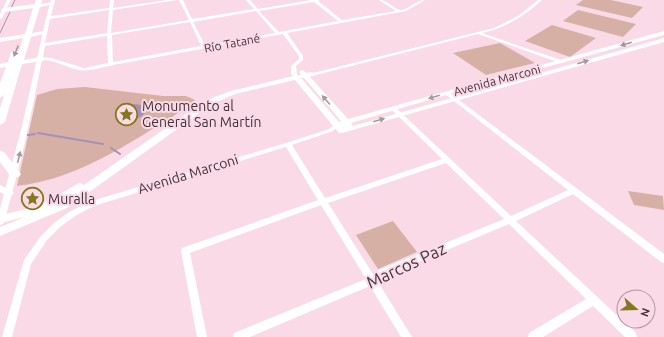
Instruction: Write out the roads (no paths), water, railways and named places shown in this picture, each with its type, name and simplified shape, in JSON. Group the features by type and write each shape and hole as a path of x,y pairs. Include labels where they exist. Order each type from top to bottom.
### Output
{"highway":[{"path":"4,10 35,3 52,2"},
{"path":"0,122 15,64 35,3"},
{"path":"0,40 44,33"},
{"path":"0,66 40,59"},
{"path":"0,95 15,64"},
{"path":"0,154 15,174"}],"main road":[{"name":"Avenida Marconi","path":"397,112 447,93 664,33"},
{"name":"Avenida Marconi","path":"337,129 664,40"},
{"path":"562,62 570,66"},
{"path":"303,74 348,126"},
{"path":"303,74 337,129"},
{"path":"0,220 33,211 60,199 84,184 177,117 212,96 245,84 303,74"},
{"path":"0,232 63,204 110,173 209,102 233,92 303,74"},
{"path":"0,188 9,194"}],"street":[{"path":"111,65 110,34 112,0"},
{"path":"48,18 175,0"},
{"path":"181,0 204,48"},
{"path":"248,0 278,34"},
{"path":"314,0 342,22"},
{"path":"43,45 318,0"},
{"path":"381,0 400,11"},
{"path":"303,74 491,26 524,10 534,0"},
{"path":"303,74 480,34 495,29 519,17 540,0"},
{"path":"0,3 8,1"},
{"path":"0,18 8,1"},
{"name":"Río Tatané","path":"40,59 46,58 74,68 84,69 111,65 406,10 419,1"},
{"path":"0,220 15,174 43,45 44,33 52,2"},
{"path":"285,33 301,56 301,59 294,66 303,74"},
{"path":"480,34 562,62"},
{"path":"447,93 664,259"},
{"path":"397,112 632,337"},
{"name":"Avenida Marconi","path":"7,337 27,263 44,238 57,225 72,214 91,204 337,129"},
{"path":"288,144 407,337"},
{"path":"202,337 185,251 324,201 447,160"},
{"name":"Marcos Paz","path":"238,337 372,281 382,273 510,220 574,190"},
{"path":"533,337 594,300"}],"waterway":[{"path":"11,8 15,0"},
{"path":"0,33 10,12"},
{"path":"38,133 103,144"},
{"path":"28,135 35,134"},
{"path":"111,148 120,154"}],"place":[{"name":"Monumento al General San Martín","path":"126,114"},
{"name":"Muralla","path":"32,199"}]}
